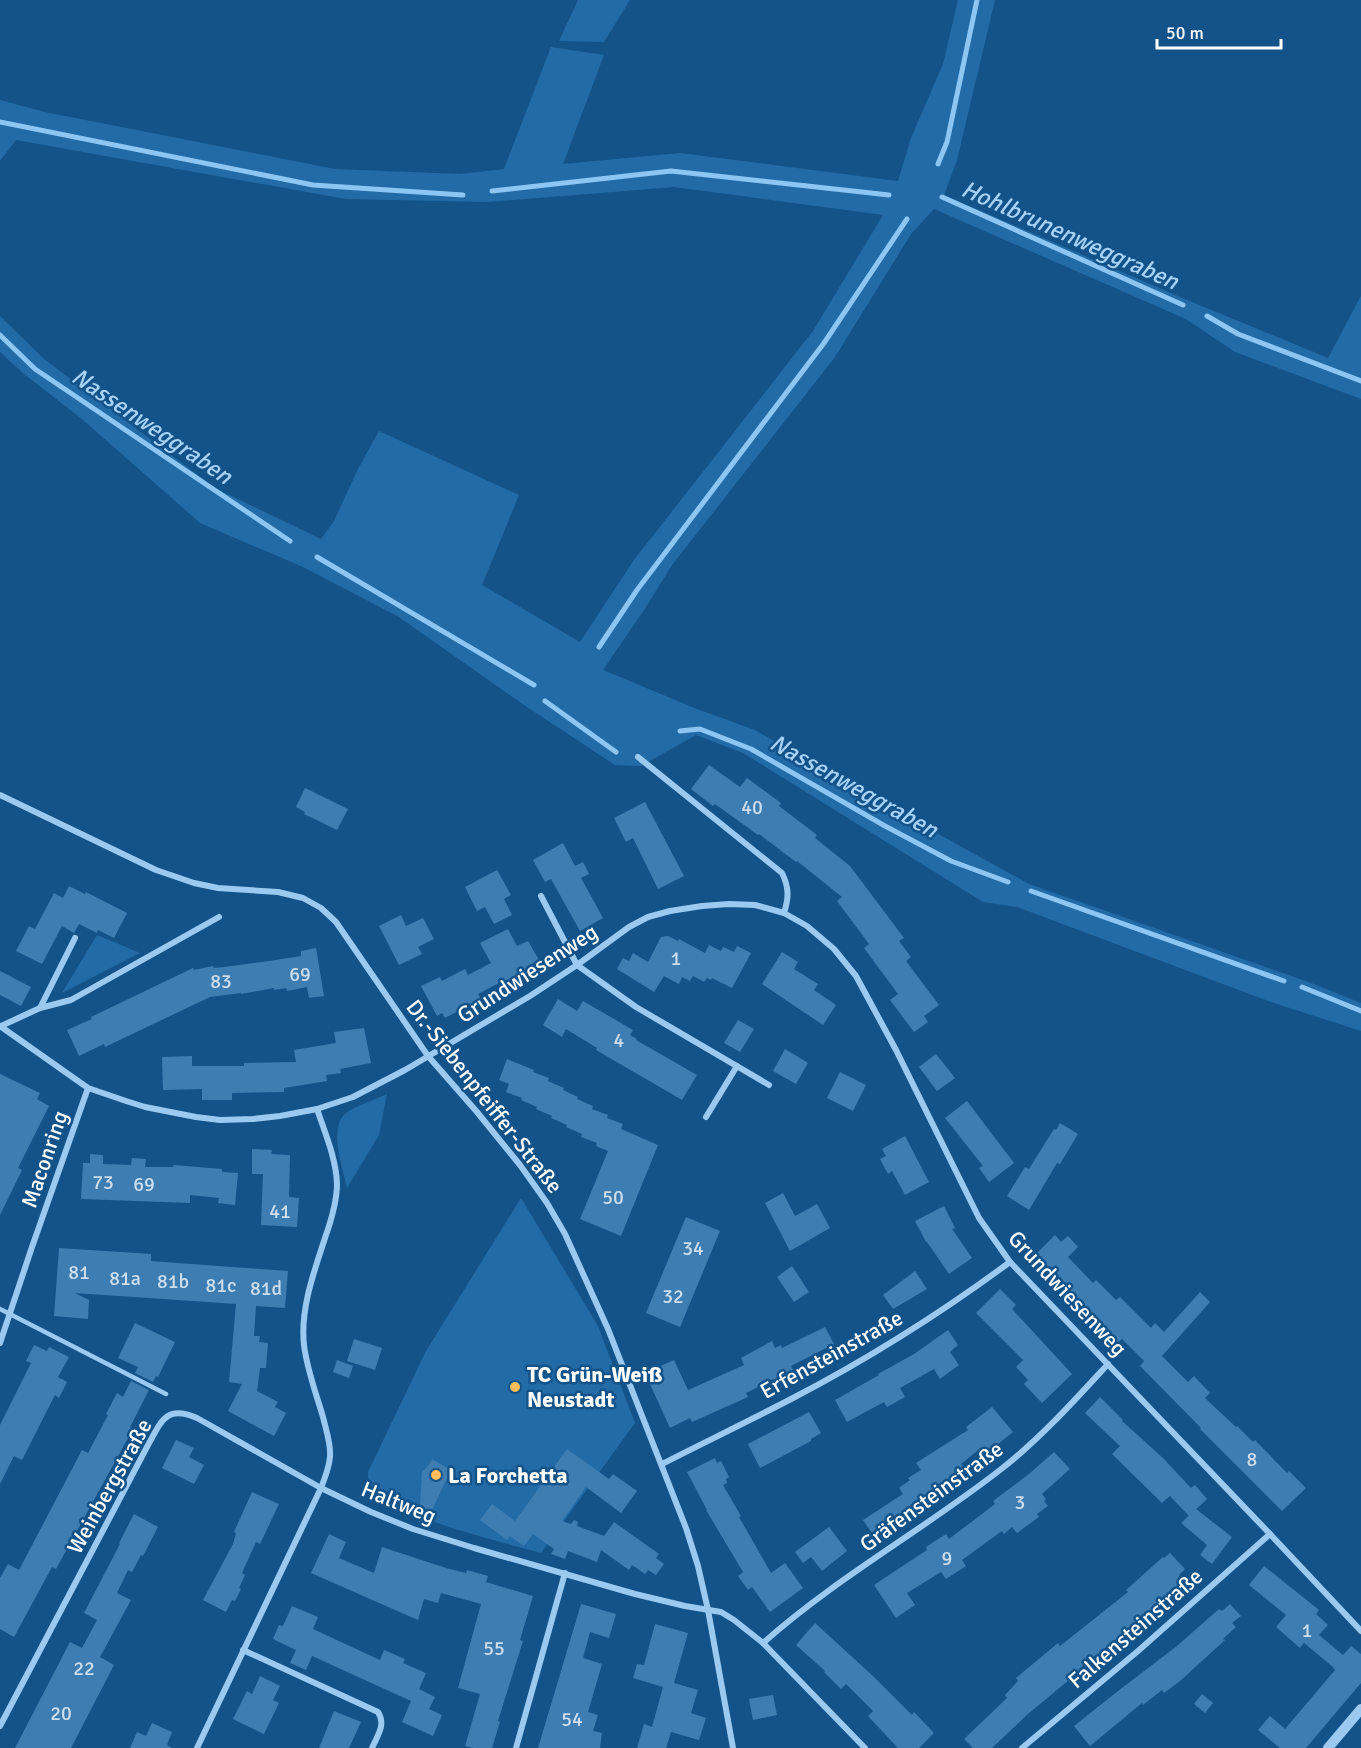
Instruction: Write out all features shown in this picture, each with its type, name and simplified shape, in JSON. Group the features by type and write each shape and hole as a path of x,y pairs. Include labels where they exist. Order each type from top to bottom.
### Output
{"street":[{"path":"638,757 782,873 788,892 784,913"},
{"name":"Dr.-Siebenpfeiffer-Straße","path":"0,795 156,870 194,883 218,888 278,892 303,898 321,908 336,922 428,1056 520,1165 547,1203 565,1234 608,1329 662,1464 698,1566 708,1610"},
{"path":"541,896 577,965 636,1007 769,1085"},
{"name":"Grundwiesenweg","path":"88,1088 146,1107 196,1117 253,1119 317,1109 353,1097 428,1056 530,996 629,927 648,917 670,911 729,904 755,905 784,913 807,926 834,948 856,976 896,1050 979,1218 1010,1262 1361,1631"},
{"name":"Maconring","path":"0,1026 40,1008 72,1000 219,917"},
{"path":"40,1008 75,938"},
{"name":"Maconring","path":"0,1026 88,1088 0,1343"},
{"path":"706,1117 737,1066"},
{"path":"197,1748 327,1474 330,1457 329,1440 304,1344 304,1321 313,1276 331,1220 337,1184 330,1146 317,1109"},
{"name":"Erfensteinstraße","path":"662,1464 794,1398 934,1315 1010,1262"},
{"name":"Gräfensteinstraße","path":"763,1643 802,1611 1001,1469 1030,1445 1108,1364"},
{"name":"Weinbergstraße","path":"0,1726 148,1445 158,1428 171,1414 184,1413 197,1418 321,1488"},
{"name":"Haltweg","path":"321,1488 413,1529 635,1594 708,1610"},
{"name":"Falkensteinstraße","path":"1022,1748 1138,1651 1270,1534"},
{"path":"516,1748 565,1573"},
{"path":"733,1748 708,1610 721,1612 763,1643 865,1748"},
{"path":"243,1650 378,1712 383,1724 372,1748"},
{"path":"1328,1748 1361,1709"}],"lane":[{"path":"0,1309 166,1394"}],"shaded area":[{"path":"578,0 630,0 604,42 559,41"},
{"path":"958,0 995,0 957,160 944,195 1328,358 1361,296 1361,399 1235,352 1186,319 934,209 911,234 835,357 672,565 603,670 755,730 1029,884 1314,984 1361,1003 1361,1031 1271,1002 1017,907 983,902 743,753 696,735 641,766 615,765 521,703 399,617 303,567 200,523 82,419 24,374 0,352 0,316 44,359 215,488 321,539 334,521 379,431 519,495 482,585 580,642 634,560 813,331 883,215 674,187 488,202 346,199 16,140 0,161 0,100 45,112 335,169 460,174 504,169 551,47 604,55 563,164 680,153 898,181 911,138 943,64"},
{"path":"97,935 140,953 62,993"},
{"path":"387,1094 379,1135 347,1188 338,1150 340,1122 344,1115 353,1109"},
{"name":"TC Grün-Weiß Neustadt","path":"521,1198 598,1326 635,1423 541,1553 432,1521 369,1497 368,1472 426,1351"}],"building":[{"path":"709,765 740,787 747,778 781,803 779,806 817,835 815,838 850,866 904,938 899,941 911,957 906,961 939,1005 924,1016 928,1022 914,1032 890,1000 898,994 864,948 869,944 837,901 842,897 797,861 691,789"},
{"path":"305,788 348,809 337,830 304,814 305,812 296,807"},
{"path":"645,802 684,876 658,889 633,838 626,842 614,818"},
{"path":"563,843 575,866 583,862 589,874 581,878 603,918 580,931 551,879 545,882 533,860"},
{"path":"497,870 511,895 504,899 512,915 494,924 485,907 477,911 465,887"},
{"path":"69,886 127,913 114,938 79,924 74,933 62,926 42,964 16,951 29,926 35,929 54,893 63,898"},
{"path":"401,915 406,926 423,918 434,939 418,947 422,954 399,965 379,926"},
{"path":"508,929 517,946 528,941 539,960 528,966 530,970 478,994 481,999 445,1018 442,1013 437,1016 421,986 440,977 442,981 465,969 468,975 491,963 480,943"},
{"path":"668,936 678,941 679,939 705,953 709,945 721,951 723,947 734,952 737,946 751,953 732,988 712,978 711,980 707,978 704,982 693,976 690,981 682,977 679,984 664,976 654,992 617,969 623,958 629,961 633,953 648,962 661,937"},
{"path":"316,948 324,996 309,998 307,987 287,991 286,988 274,990 274,988 210,997 105,1047 104,1044 79,1056 67,1030 193,968 194,970 213,966 214,968 224,967 301,956 301,951"},
{"path":"782,952 798,962 794,969 818,984 814,990 836,1005 823,1025 762,984"},
{"path":"0,971 31,987 21,1006 0,995"},
{"path":"558,999 577,1011 583,1001 633,1030 630,1035 636,1040 697,1075 682,1100 596,1050 597,1048 566,1029 562,1037 543,1025"},
{"path":"738,1020 754,1029 740,1052 724,1043"},
{"path":"364,1028 371,1063 340,1069 341,1073 326,1075 327,1081 284,1088 284,1092 232,1093 232,1100 202,1100 202,1089 163,1090 162,1057 192,1056 192,1066 244,1066 244,1063 296,1062 294,1050 336,1043 334,1032"},
{"path":"785,1049 808,1063 796,1084 773,1071"},
{"path":"936,1054 955,1078 937,1091 919,1067"},
{"path":"507,1059 549,1078 548,1081 593,1106 592,1109 623,1124 621,1129 658,1145 621,1236 580,1219 608,1151 596,1146 597,1143 581,1137 582,1134 521,1100 522,1098 506,1092 509,1084 499,1080"},
{"path":"840,1072 866,1085 853,1111 827,1098"},
{"path":"0,1074 40,1093 37,1099 49,1106 18,1168 22,1170 0,1215"},
{"path":"967,1101 1014,1163 989,1182 979,1168 983,1166 945,1118"},
{"path":"1060,1123 1078,1134 1060,1164 1057,1163 1029,1210 1007,1196 1025,1167 1029,1169"},
{"path":"905,1136 929,1182 905,1195 892,1171 888,1174 880,1159 886,1156 882,1149"},
{"path":"252,1149 272,1150 271,1154 290,1155 289,1197 299,1198 297,1227 261,1225 263,1174 252,1174"},
{"path":"90,1154 103,1155 103,1164 131,1165 132,1158 146,1159 145,1167 173,1167 174,1165 222,1169 222,1172 238,1173 235,1205 218,1203 219,1198 190,1195 190,1203 81,1199 83,1163 90,1163"},
{"path":"783,1193 795,1216 817,1204 830,1228 790,1251 765,1203"},
{"path":"944,1206 955,1228 952,1229 972,1258 949,1274 926,1242 915,1221"},
{"path":"686,1217 720,1231 680,1327 646,1313"},
{"path":"1055,1235 1061,1242 1068,1236 1078,1247 1068,1257 1093,1283 1096,1280 1116,1300 1120,1297 1151,1328 1155,1323 1164,1332 1200,1292 1210,1302 1162,1356 1188,1382 1194,1376 1210,1393 1205,1398 1253,1442 1255,1440 1287,1473 1289,1471 1306,1488 1282,1511 1140,1366 1144,1361 1122,1339 1115,1345 1034,1256"},
{"path":"59,1248 151,1254 151,1261 288,1271 285,1308 256,1306 254,1336 260,1336 259,1342 268,1343 266,1368 260,1368 257,1391 278,1402 275,1407 286,1413 274,1436 228,1411 242,1384 229,1382 236,1304 75,1293 89,1300 88,1319 54,1316"},
{"path":"792,1266 809,1292 794,1302 777,1277"},
{"path":"915,1271 927,1289 893,1309 883,1295"},
{"path":"1000,1289 1016,1305 1012,1309 1072,1374 1042,1403 1024,1384 1028,1380 1016,1367 1023,1360 976,1313"},
{"path":"135,1323 175,1342 158,1377 156,1376 153,1382 135,1373 138,1367 118,1358"},
{"path":"825,1327 834,1344 791,1366 793,1370 785,1374 787,1377 775,1382 773,1379 746,1393 748,1397 692,1422 690,1418 670,1428 645,1373 674,1360 688,1390 744,1365 741,1358 772,1341 775,1348 781,1345 782,1348"},
{"path":"948,1330 958,1345 950,1352 959,1365 940,1379 934,1369 900,1388 905,1397 887,1407 884,1402 847,1422 835,1400 914,1354"},
{"path":"354,1339 382,1348 375,1370 347,1361"},
{"path":"34,1345 47,1351 49,1347 69,1357 58,1377 67,1382 59,1398 55,1395 22,1460 14,1456 0,1484 0,1425 31,1363 26,1361"},
{"path":"337,1360 353,1366 349,1378 333,1372"},
{"path":"131,1381 149,1390 130,1427 133,1429 56,1569 52,1567 14,1637 0,1629 0,1578 8,1564 19,1570 82,1450 88,1453 117,1393 123,1397"},
{"path":"1100,1397 1191,1488 1195,1485 1207,1499 1189,1516 1170,1496 1162,1503 1112,1454 1120,1446 1085,1413"},
{"path":"992,1407 1013,1432 987,1453 982,1447 961,1464 967,1472 935,1493 933,1490 910,1505 913,1510 874,1536 863,1520 903,1494 899,1488 910,1480 908,1478 921,1470 916,1463 968,1430 966,1427"},
{"path":"809,1412 821,1433 811,1441 760,1468 748,1444"},
{"path":"176,1440 194,1448 189,1457 204,1465 194,1484 162,1468"},
{"path":"567,1449 609,1479 613,1474 637,1491 621,1513 586,1487 562,1521 571,1524 574,1520 578,1522 577,1526 604,1536 614,1522 659,1554 656,1558 664,1564 656,1575 648,1570 645,1574 632,1565 629,1570 601,1550 597,1562 568,1551 565,1559 551,1554 554,1549 533,1534 524,1546 510,1536 507,1540 480,1520 492,1504 515,1521"},
{"path":"1054,1452 1070,1469 1042,1494 1048,1506 1037,1514 1039,1517 1017,1533 1012,1527 1004,1534 1002,1531 962,1560 966,1566 946,1579 941,1572 907,1593 915,1605 896,1618 874,1585 927,1550 926,1547 946,1534 949,1539 995,1504 993,1501"},
{"path":"715,1458 717,1463 721,1461 729,1477 726,1479 727,1483 723,1485 771,1573 785,1563 803,1588 770,1612 752,1587 748,1590 738,1576 743,1572 706,1510 687,1472"},
{"path":"432,1459 451,1470 424,1527 419,1525 422,1471 427,1468"},
{"path":"252,1492 279,1504 260,1544 256,1542 242,1573 245,1575 239,1588 241,1589 226,1612 203,1600 233,1544 236,1533 234,1532"},
{"path":"1196,1509 1232,1537 1212,1564 1200,1555 1207,1545 1181,1523"},
{"path":"134,1514 158,1527 132,1572 128,1570 117,1593 131,1600 100,1657 114,1665 71,1748 15,1748 70,1642 82,1648 97,1620 84,1613"},
{"path":"829,1527 847,1551 822,1571 811,1557 803,1563 795,1552"},
{"path":"329,1534 346,1542 339,1558 374,1573 382,1547 446,1568 466,1573 467,1570 488,1576 486,1582 533,1596 520,1640 523,1641 492,1748 465,1746 480,1694 458,1688 481,1604 441,1593 438,1603 424,1599 418,1620 311,1573"},
{"path":"1170,1553 1185,1569 1179,1575 1185,1581 1137,1626 1079,1669 1081,1670 1028,1714 992,1748 973,1748 964,1739 1007,1698 1005,1695 1018,1681 1016,1678 1058,1643 1060,1646 1128,1592 1126,1590"},
{"path":"1264,1566 1319,1610 1316,1614 1328,1625 1319,1635 1343,1655 1351,1646 1361,1654 1361,1683 1306,1748 1280,1748 1258,1730 1270,1716 1285,1729 1335,1670 1304,1643 1300,1648 1276,1627 1286,1615 1249,1585"},
{"path":"581,1604 616,1614 609,1638 590,1632 583,1658 602,1664 588,1712 598,1715 593,1731 602,1733 600,1748 538,1748"},
{"path":"1230,1604 1241,1616 1232,1623 1236,1627 1223,1639 1225,1640 1180,1681 1164,1693 1162,1690 1143,1705 1142,1703 1090,1746 1074,1726 1177,1646 1219,1609 1222,1611"},
{"path":"292,1606 318,1617 313,1629 380,1660 384,1650 405,1659 403,1663 426,1673 419,1689 435,1697 429,1709 442,1715 433,1736 402,1722 411,1701 312,1656 306,1670 290,1663 296,1650 273,1639 279,1625 283,1626"},
{"path":"815,1623 912,1715 914,1712 934,1733 919,1748 898,1748 868,1716 873,1711 846,1684 841,1689 796,1645"},
{"path":"655,1624 688,1633 674,1683 698,1690 691,1713 706,1718 699,1740 671,1732 666,1748 637,1748 644,1724 652,1727 663,1687 633,1678 637,1664 644,1665"},
{"path":"260,1676 280,1686 273,1700 279,1703 264,1734 233,1719 247,1691 252,1694"},
{"path":"1202,1694 1213,1703 1205,1713 1194,1704"},
{"path":"773,1695 777,1715 753,1720 749,1699"},
{"path":"334,1711 361,1722 349,1748 319,1748"},
{"path":"152,1723 172,1732 167,1745 172,1748 130,1748 137,1732 146,1736"}],"waterway":[{"path":"938,164 947,142 977,0"},
{"path":"0,122 313,185 463,195"},
{"path":"492,191 671,171 889,195"},
{"name":"Hohlbrunenweggraben","path":"942,197 1183,305"},
{"path":"599,647 637,590 824,343 907,219"},
{"name":"Hohlbrunenweggraben","path":"1207,316 1238,334 1361,381"},
{"name":"Nassenweggraben","path":"0,335 35,369 290,541"},
{"name":"Nassenweggraben","path":"317,557 534,685"},
{"name":"Nassenweggraben","path":"545,701 616,752"},
{"name":"Nassenweggraben","path":"680,731 700,729 751,749 951,861 1008,882"},
{"name":"Nassenweggraben","path":"1031,891 1284,981"},
{"name":"Nassenweggraben","path":"1302,987 1361,1011"}],"place":[{"name":"TC Grün-Weiß Neustadt","path":"515,1387"},
{"name":"La Forchetta","path":"436,1475"}]}
